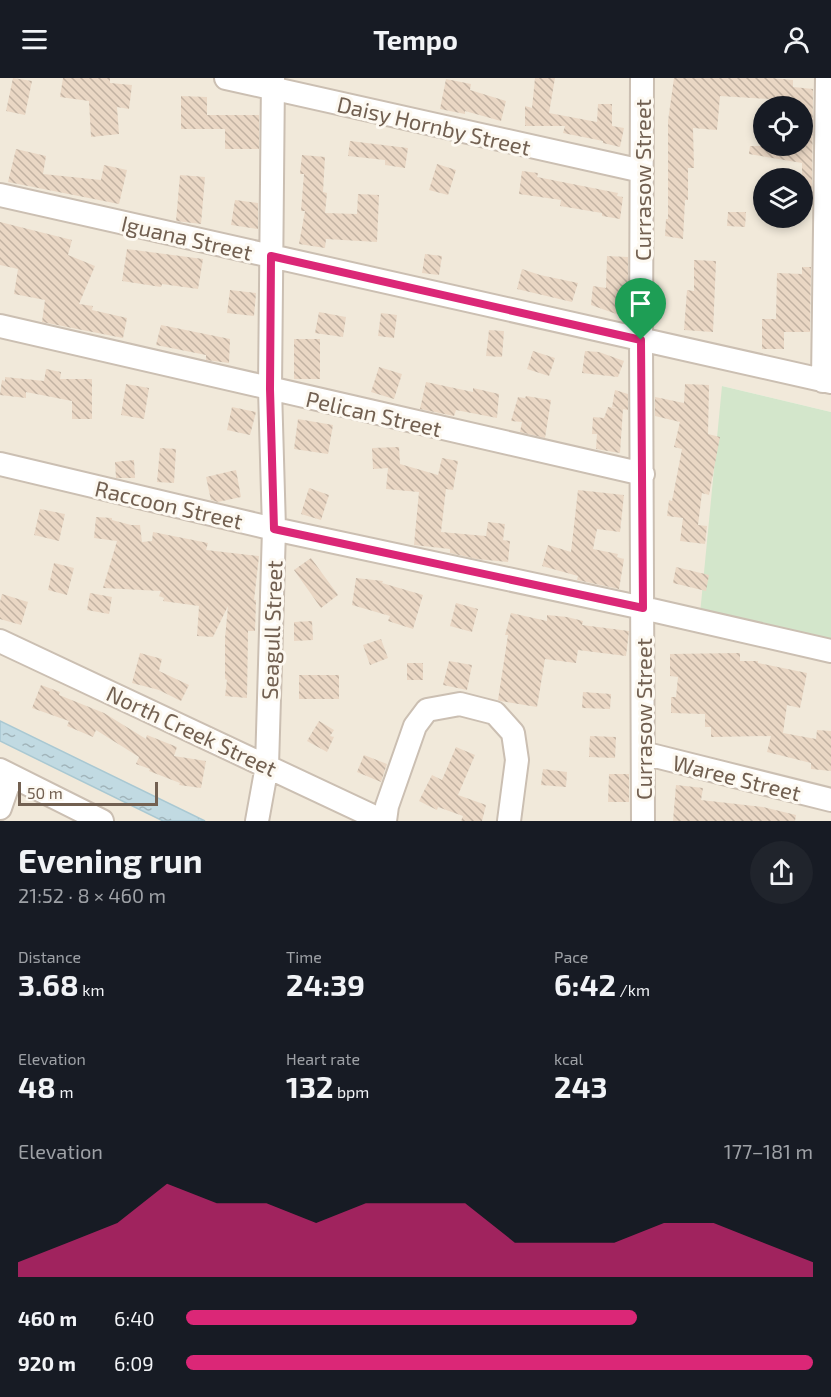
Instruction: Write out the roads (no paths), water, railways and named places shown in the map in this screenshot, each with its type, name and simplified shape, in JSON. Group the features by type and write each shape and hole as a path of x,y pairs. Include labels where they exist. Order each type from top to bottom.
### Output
{"street":[{"name":"Daisy Hornby Street","path":"226,78 273,83 642,171"},
{"name":"Currasow Street","path":"642,78 643,821"},
{"path":"827,78 827,382"},
{"name":"Seagull Street","path":"257,821 267,766 274,529 270,389 273,83"},
{"name":"Iguana Street","path":"0,195 827,382"},
{"name":"Pelican Street","path":"0,326 643,474"},
{"name":"Raccoon Street","path":"0,464 274,529 831,651"},
{"name":"North Creek Street","path":"0,640 384,821"},
{"path":"384,821 387,806 415,726 427,710 460,704 495,712 513,733 517,760 509,821"},
{"name":"Waree Street","path":"644,753 831,800"},
{"path":"0,808 5,773 102,821"}],"water":[{"path":"0,721 205,821 163,821 0,741"}]}
